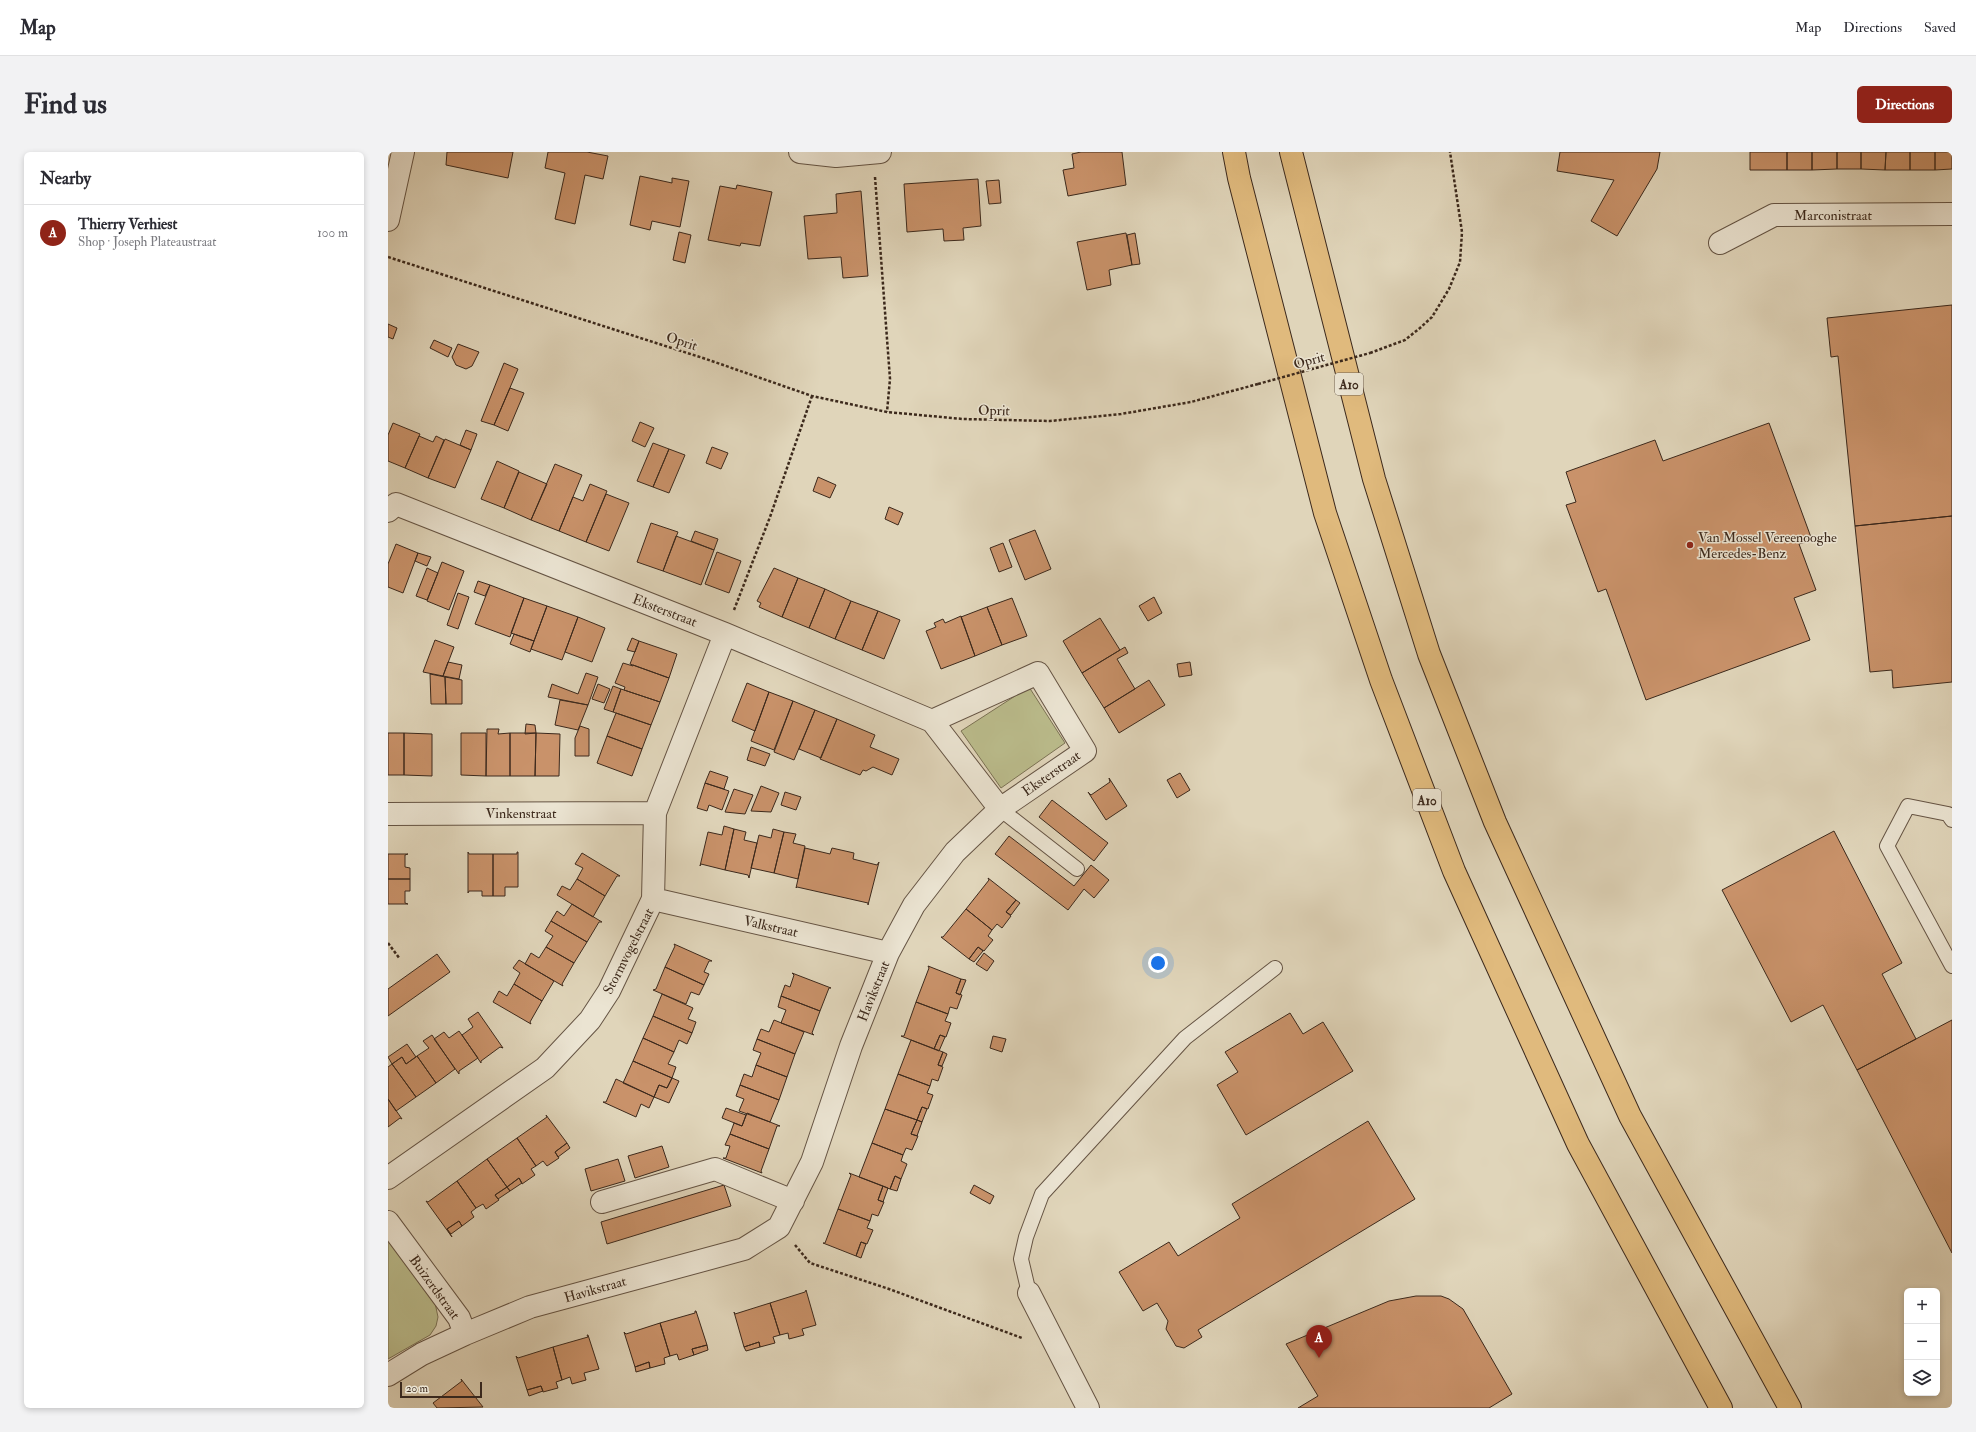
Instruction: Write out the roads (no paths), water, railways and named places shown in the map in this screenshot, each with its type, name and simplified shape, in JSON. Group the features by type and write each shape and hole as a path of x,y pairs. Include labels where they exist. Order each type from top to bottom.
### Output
{"highway":[{"name":"A10","path":"1234,152 1239,178 1325,513 1381,680 1454,871 1578,1144 1722,1408"},
{"name":"A10","path":"1291,152 1374,479 1429,654 1495,822 1630,1116 1790,1408"}],"street":[{"path":"388,220 403,152"},
{"path":"800,152 836,156 880,152"},
{"name":"Marconistraat","path":"1720,242 1774,216 1952,214"},
{"name":"Eksterstraat","path":"391,505 725,634 932,721 1000,809 1085,751 1038,673 932,721"},
{"name":"Stormvogelstraat","path":"388,1178 546,1068 590,1020 609,991 653,899 654,813 725,634"},
{"name":"Havikstraat","path":"388,1375 422,1354 530,1307 744,1249 779,1227 812,1162 851,1046 888,953 914,905 955,852 1000,809"},
{"name":"Vinkenstraat","path":"388,814 654,813"},
{"name":"Valkstraat","path":"653,899 888,953"},
{"path":"602,1202 715,1169 792,1201"},
{"name":"Buizerdstraat","path":"388,1222 459,1318 465,1334"},
{"path":"1029,1293 1088,1408"}],"lane":[{"path":"1952,820 1948,814 1908,806 1887,846 1952,966"},
{"path":"1000,809 1077,869"},
{"path":"1029,1293 1021,1259 1026,1237 1042,1194 1185,1038 1275,968"}],"place":[{"name":"Van Mossel Vereenooghe Mercedes-Benz","path":"1690,545"},
{"name":"Thierry Verhiest","path":"1319,1358"}]}
